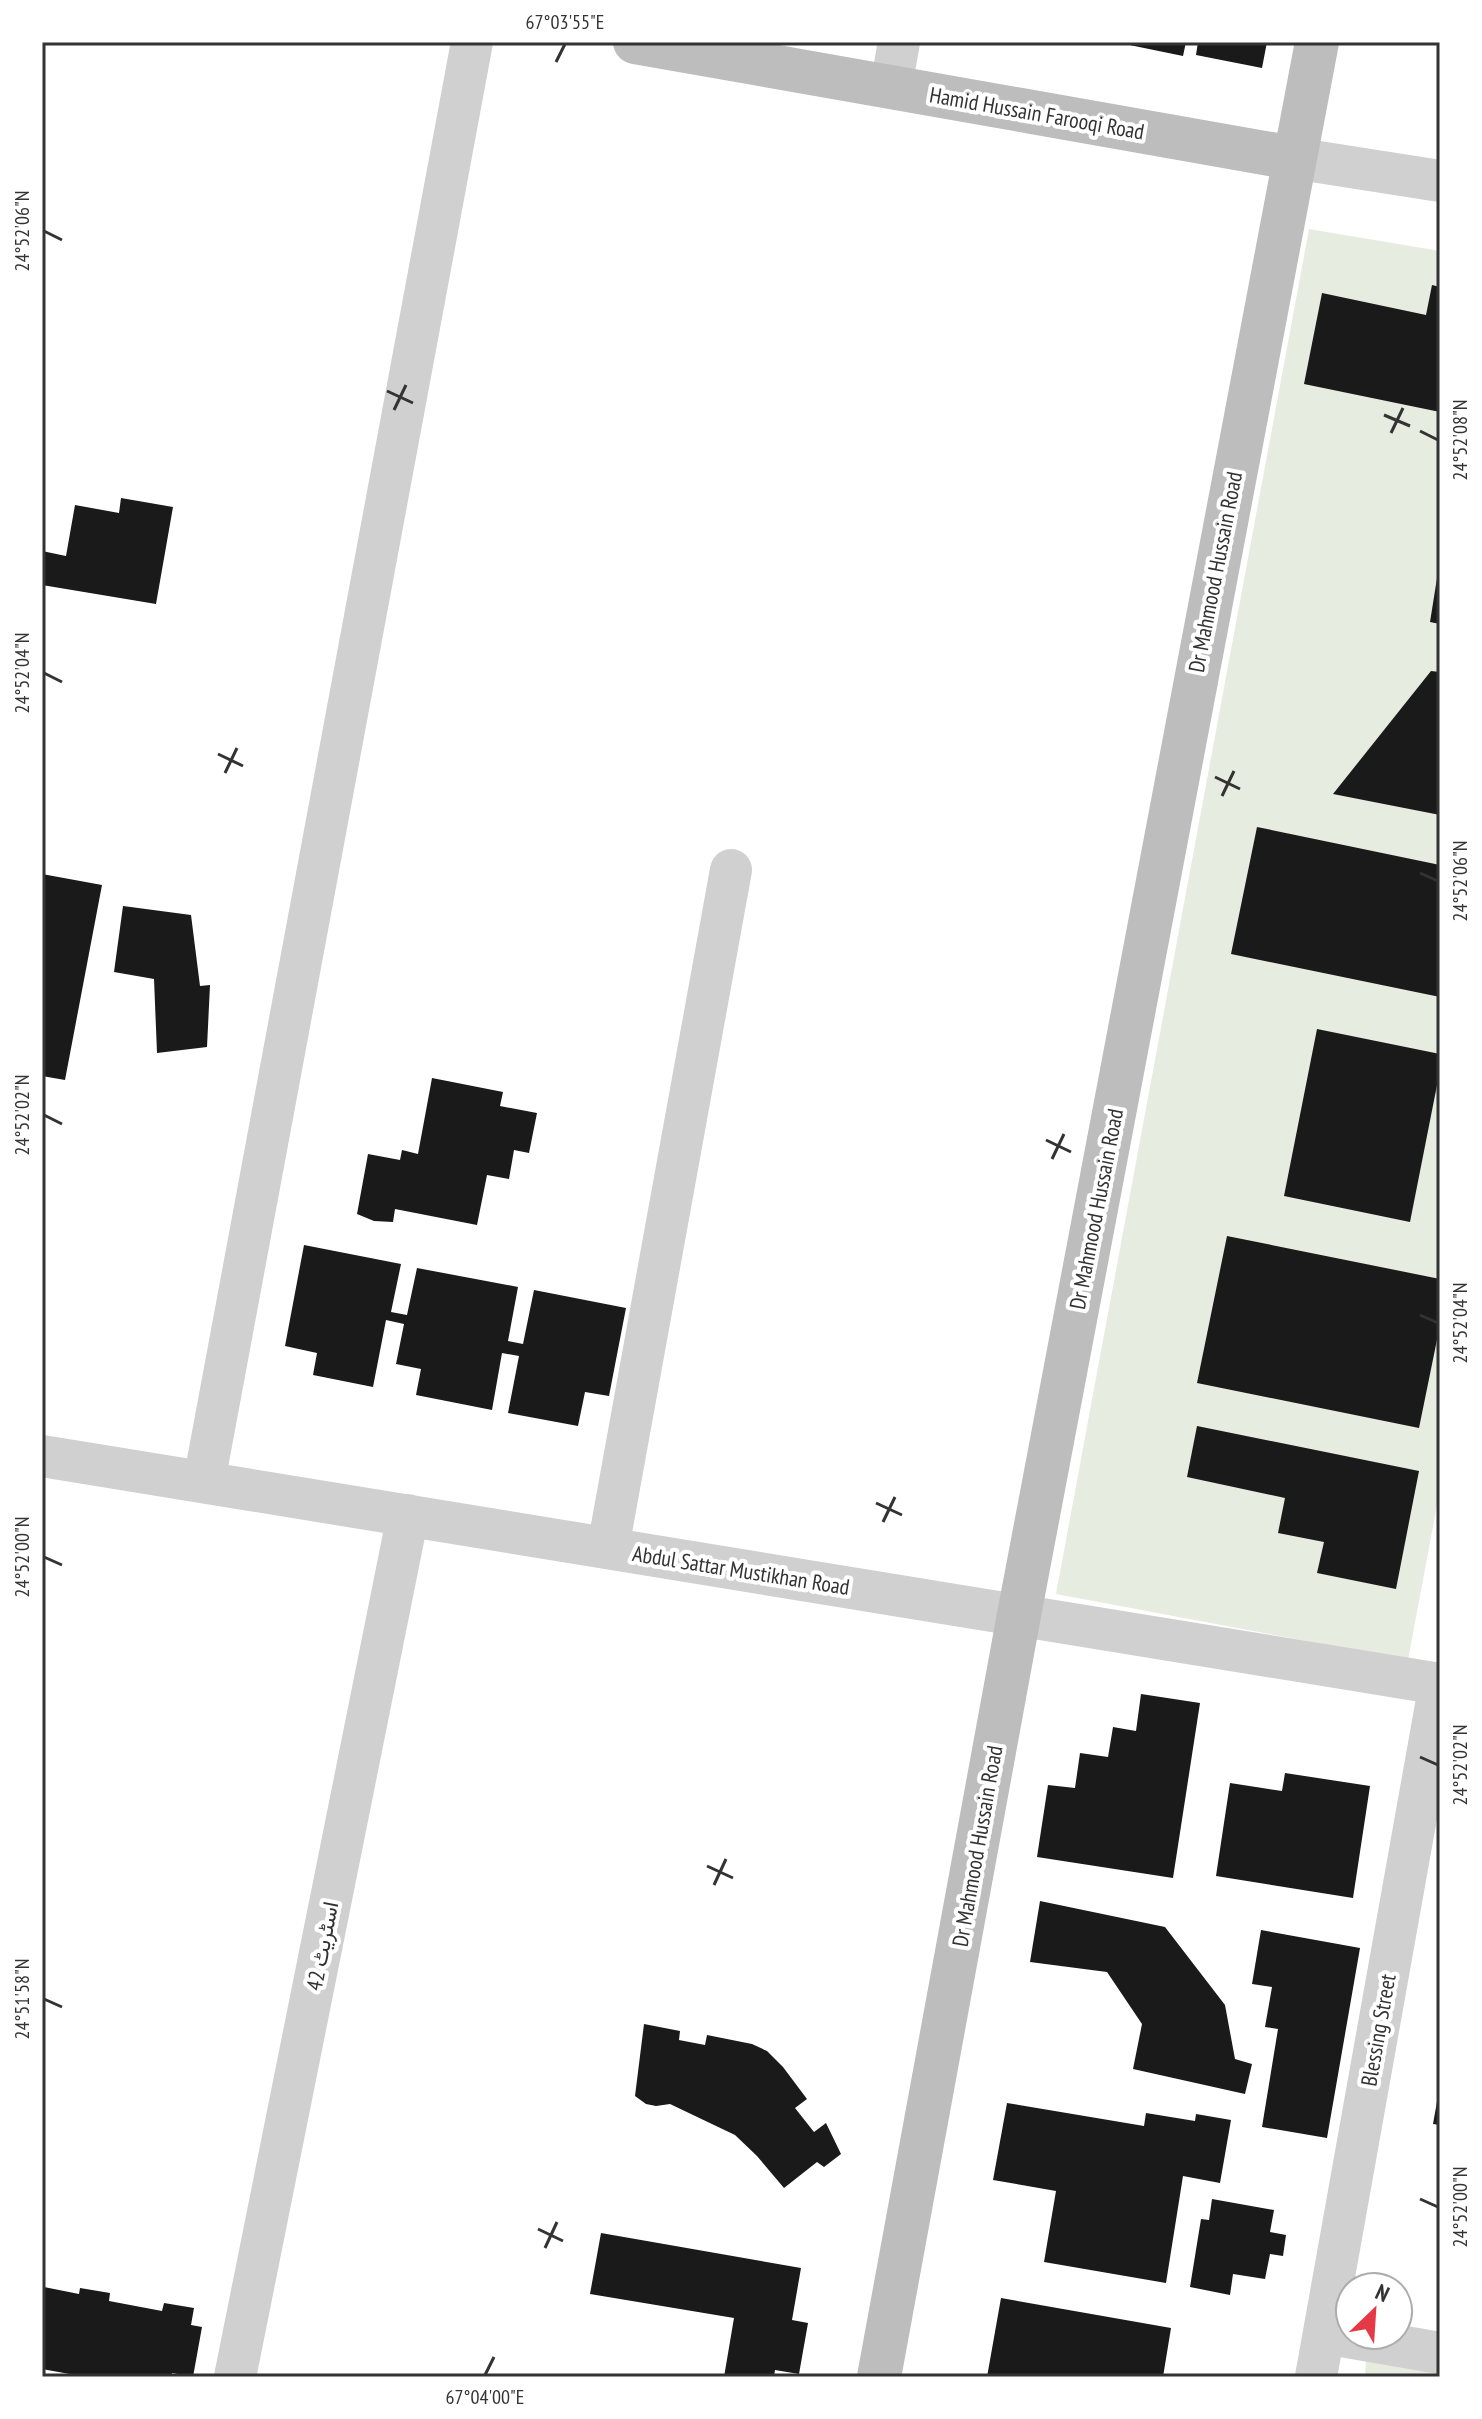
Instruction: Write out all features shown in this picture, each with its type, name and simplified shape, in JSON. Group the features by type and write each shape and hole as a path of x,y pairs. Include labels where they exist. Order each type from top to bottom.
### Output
{"main road":[{"name":"Hamid Hussain Farooqi Road","path":"635,42 1293,158"},
{"name":"Dr Mahmood Hussain Road","path":"879,2377 1019,1615 1317,42"}],"street":[{"path":"204,1482 472,42"},
{"path":"891,87 899,42"},
{"name":"Hamid Hussain Farooqi Road","path":"1293,158 1440,181"},
{"path":"608,1548 731,870"},
{"name":"Abdul Sattar Mustikhan Road","path":"42,1456 1440,1684"},
{"name":"اسٹریٹ 42","path":"235,2377 408,1515"},
{"name":"Blessing Street","path":"1316,2377 1440,1684"},
{"path":"1324,2333 1440,2353"}],"shaded area":[{"path":"1309,229 1440,251 1440,1489 1408,1660 1056,1594"},
{"path":"1366,2361 1440,2374 1440,2377 1365,2377"}],"building":[{"path":"1115,42 1186,42 1183,56"},
{"path":"1198,42 1267,42 1262,68 1196,55"},
{"path":"1432,285 1440,287 1440,412 1304,384 1322,293 1426,315"},
{"path":"121,498 173,507 156,604 42,585 42,551 66,556 75,505 119,513"},
{"path":"1440,572 1440,624 1430,622"},
{"path":"1431,671 1440,672 1440,815 1333,794"},
{"path":"1257,827 1440,865 1440,997 1231,954"},
{"path":"42,874 102,885 65,1080 42,1076"},
{"path":"123,906 191,915 200,986 210,985 207,1047 157,1053 154,979 114,972"},
{"path":"1317,1029 1440,1054 1440,1070 1410,1222 1284,1196"},
{"path":"432,1078 503,1092 500,1106 537,1113 529,1153 514,1150 509,1179 487,1175 477,1225 395,1209 393,1222 374,1221 357,1214 368,1154 400,1160 402,1150 418,1154"},
{"path":"1227,1236 1440,1279 1440,1325 1419,1428 1197,1383"},
{"path":"304,1245 401,1264 391,1312 407,1315 417,1268 518,1287 508,1341 523,1344 534,1290 626,1308 609,1396 585,1392 578,1426 508,1413 519,1356 502,1353 492,1410 416,1395 421,1369 396,1364 404,1324 386,1320 373,1387 313,1375 317,1353 285,1346"},
{"path":"1197,1426 1419,1471 1396,1589 1317,1573 1324,1542 1278,1533 1285,1498 1187,1477"},
{"path":"1141,1694 1200,1703 1173,1878 1037,1857 1048,1785 1075,1788 1080,1753 1108,1757 1113,1727 1136,1731"},
{"path":"1285,1773 1370,1786 1353,1898 1216,1876 1230,1783 1282,1791"},
{"path":"1040,1901 1165,1927 1225,2005 1235,2059 1252,2064 1245,2094 1133,2069 1142,2024 1107,1972 1030,1962"},
{"path":"1261,1930 1360,1948 1327,2138 1262,2127 1278,2029 1265,2027 1272,1987 1252,1984"},
{"path":"644,2024 680,2031 679,2040 705,2045 707,2035 752,2044 767,2051 807,2099 795,2108 814,2132 826,2123 841,2154 824,2167 817,2162 784,2188 735,2135 670,2104 646,2104 635,2096"},
{"path":"1440,2096 1440,2125 1433,2124"},
{"path":"1007,2103 1144,2126 1146,2113 1195,2121 1196,2114 1231,2120 1220,2183 1183,2176 1166,2283 1044,2262 1056,2191 993,2180"},
{"path":"1212,2199 1274,2210 1270,2232 1286,2235 1283,2256 1270,2254 1265,2279 1233,2274 1230,2295 1190,2287 1201,2219 1209,2220"},
{"path":"601,2233 801,2268 792,2320 808,2323 799,2374 775,2370 774,2377 724,2377 734,2318 590,2294"},
{"path":"44,2287 79,2294 80,2288 110,2293 109,2301 162,2311 164,2303 194,2308 191,2325 202,2327 193,2377 172,2373 172,2377 86,2377 42,2369"},
{"path":"1001,2298 1171,2328 1163,2377 987,2377"}]}
